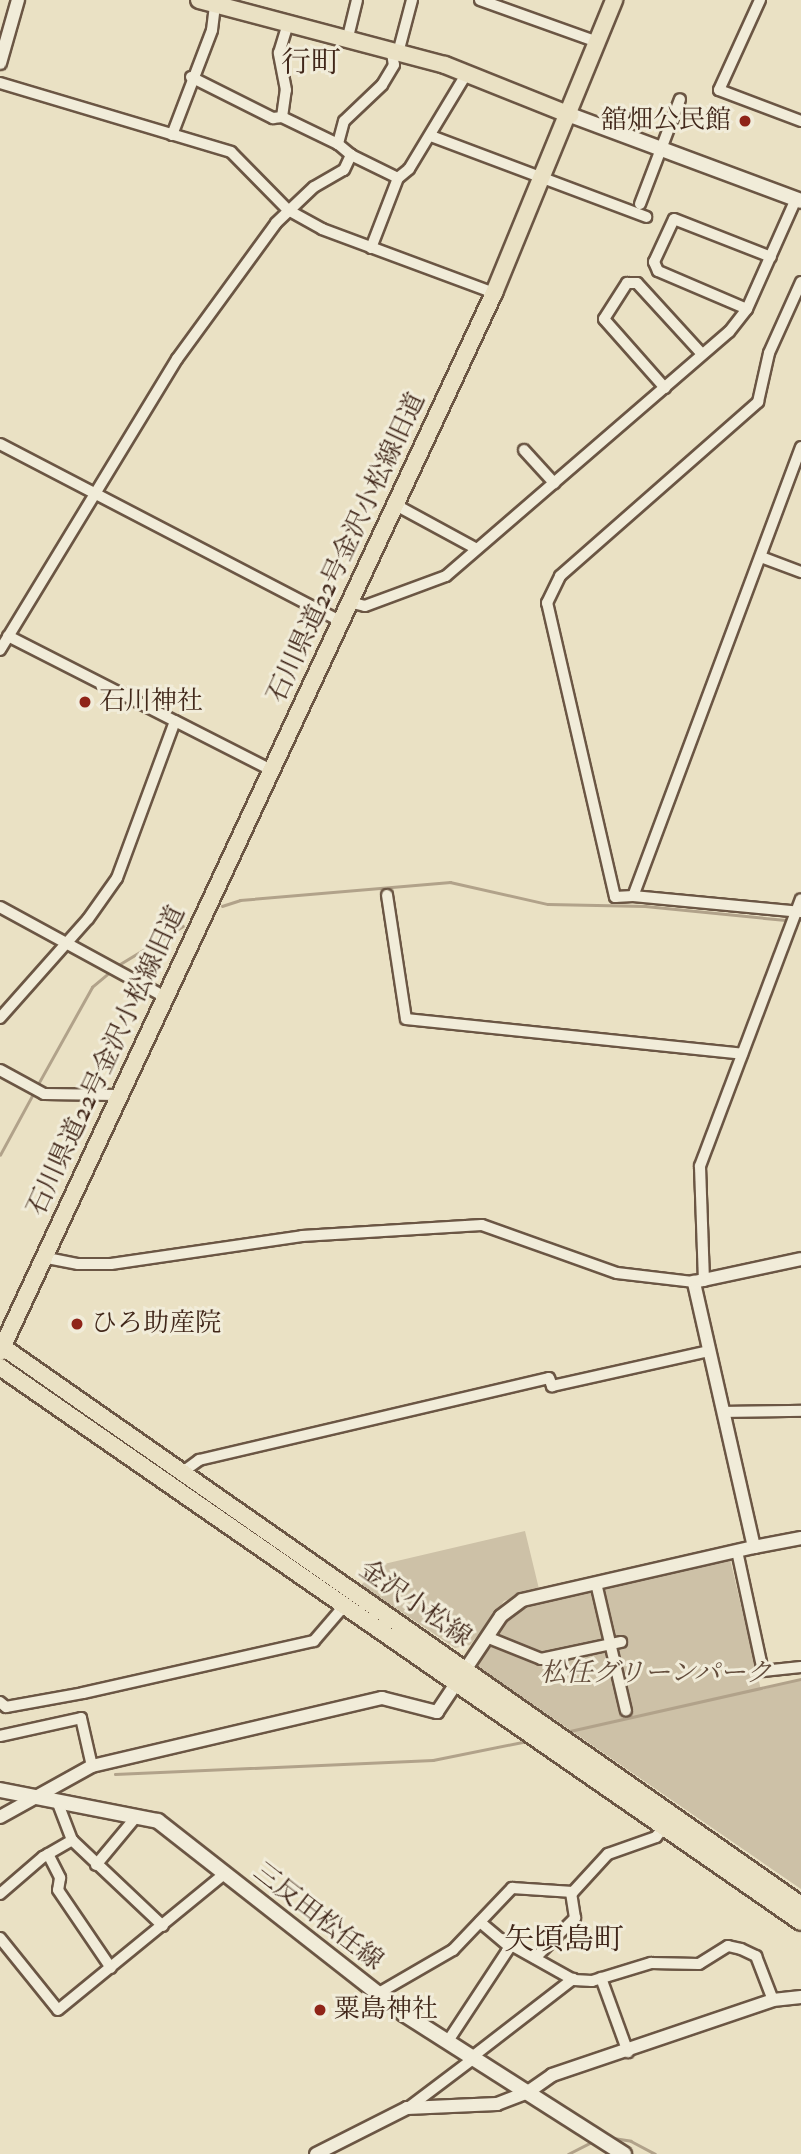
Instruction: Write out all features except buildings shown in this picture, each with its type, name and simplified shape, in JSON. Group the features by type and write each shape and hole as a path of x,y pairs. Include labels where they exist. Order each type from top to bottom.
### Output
{"main road":[{"path":"199,0 467,73 570,115 798,200"},
{"name":"石川県道22号金沢小松線旧道","path":"1,1348 494,293 570,115 614,0"},
{"name":"金沢小松線","path":"1,1348 184,1471 665,1826 801,1922"},
{"name":"金沢小松線","path":"0,1367 345,1605 464,1676 801,1905"},
{"name":"三反田松任線","path":"0,1790 158,1821 178,1834 377,1994 624,2154"}],"street":[{"path":"0,63 18,0"},
{"path":"346,42 358,0"},
{"path":"338,144 344,121 382,85 394,65 395,53 412,0"},
{"path":"480,0 597,42"},
{"path":"760,0 719,90 801,121"},
{"path":"172,135 191,77 224,5"},
{"path":"282,117 286,90 279,53 287,26"},
{"path":"371,248 398,178 430,136 467,73"},
{"path":"191,77 273,118 282,117 338,144 351,155 398,178"},
{"path":"0,83 231,152 288,210 371,248 494,293"},
{"path":"640,204 680,99"},
{"path":"430,136 646,217"},
{"path":"0,650 177,359 288,210 313,187 344,170 351,155"},
{"path":"349,602 365,606 446,576 702,354 747,309 798,200"},
{"path":"747,309 658,271 654,262 674,219 771,257"},
{"path":"799,912 633,896 615,897 547,603 560,576 758,402 769,353 801,282"},
{"path":"665,387 604,319 627,283 637,283 702,354"},
{"path":"0,444 94,496 340,621"},
{"path":"633,896 801,447"},
{"path":"524,450 554,483"},
{"path":"394,505 477,548"},
{"path":"761,557 801,572"},
{"path":"8,636 271,770"},
{"path":"0,1018 64,945 117,878 175,721"},
{"path":"387,895 406,1019 742,1054"},
{"path":"754,1547 709,1351 699,1282 700,1166 799,912 801,899"},
{"path":"0,907 64,945 165,997"},
{"path":"0,1070 44,1094 118,1095"},
{"path":"42,1257 78,1264 111,1264 302,1236 482,1225 617,1273 699,1282 801,1259"},
{"path":"184,1471 199,1460 550,1378 552,1386 709,1351"},
{"path":"725,1412 801,1411"},
{"path":"0,1817 92,1766 382,1698 404,1700 437,1712 464,1676 502,1616 522,1600 801,1538"},
{"path":"737,1551 764,1671 801,1667"},
{"path":"596,1583 616,1643 626,1711"},
{"path":"0,1702 6,1707 83,1693 314,1641 345,1605"},
{"path":"489,1638 541,1659 616,1643"},
{"path":"0,1736 81,1718 92,1766"},
{"path":"57,1801 72,1840 163,1926"},
{"path":"96,1865 136,1817"},
{"path":"572,1892 608,1854 656,1837 665,1826"},
{"path":"0,1894 48,1854 72,1840"},
{"path":"48,1854 60,1878 58,1889 111,1968"},
{"path":"0,1938 58,2010 225,1874"},
{"path":"377,1994 453,1950 512,1888 572,1892"},
{"path":"535,1958 575,1918 572,1892"},
{"path":"480,1922 510,1947 573,1979 601,1978 651,1963 699,1964 729,1946 756,1956 773,2000"},
{"path":"448,2041 510,1947"},
{"path":"601,1978 628,2052"},
{"path":"316,2154 407,2108 573,1979"},
{"path":"407,2108 497,2104 528,2092 552,2075 628,2052 773,2000 801,1997"}],"green space":[{"name":"松任グリーンパーク","path":"525,1531 539,1589 504,1601 470,1645 455,1648 361,1585 384,1564"},
{"name":"松任グリーンパーク","path":"730,1559 761,1690 801,1679 801,1889 477,1666 508,1617 535,1604"}],"waterway":[{"path":"222,906 240,900 450,882 548,904 645,906 785,920"},
{"path":"115,967 183,926"},
{"path":"37,1086 92,987 110,972"},
{"path":"0,1155 34,1092"},
{"path":"570,1731 801,1679"},
{"path":"115,1774 433,1760 527,1741"},
{"path":"607,2137 631,2141 655,2154"},
{"path":"568,2154 594,2141"}],"place":[{"name":"舘畑公民館","path":"745,121"},
{"name":"石川神社","path":"85,702"},
{"name":"ひろ助産院","path":"77,1324"},
{"name":"粟島神社","path":"320,2010"}],"district":[{"name":"行町","path":"311,63"},
{"name":"矢頃島町","path":"564,1940"}]}
